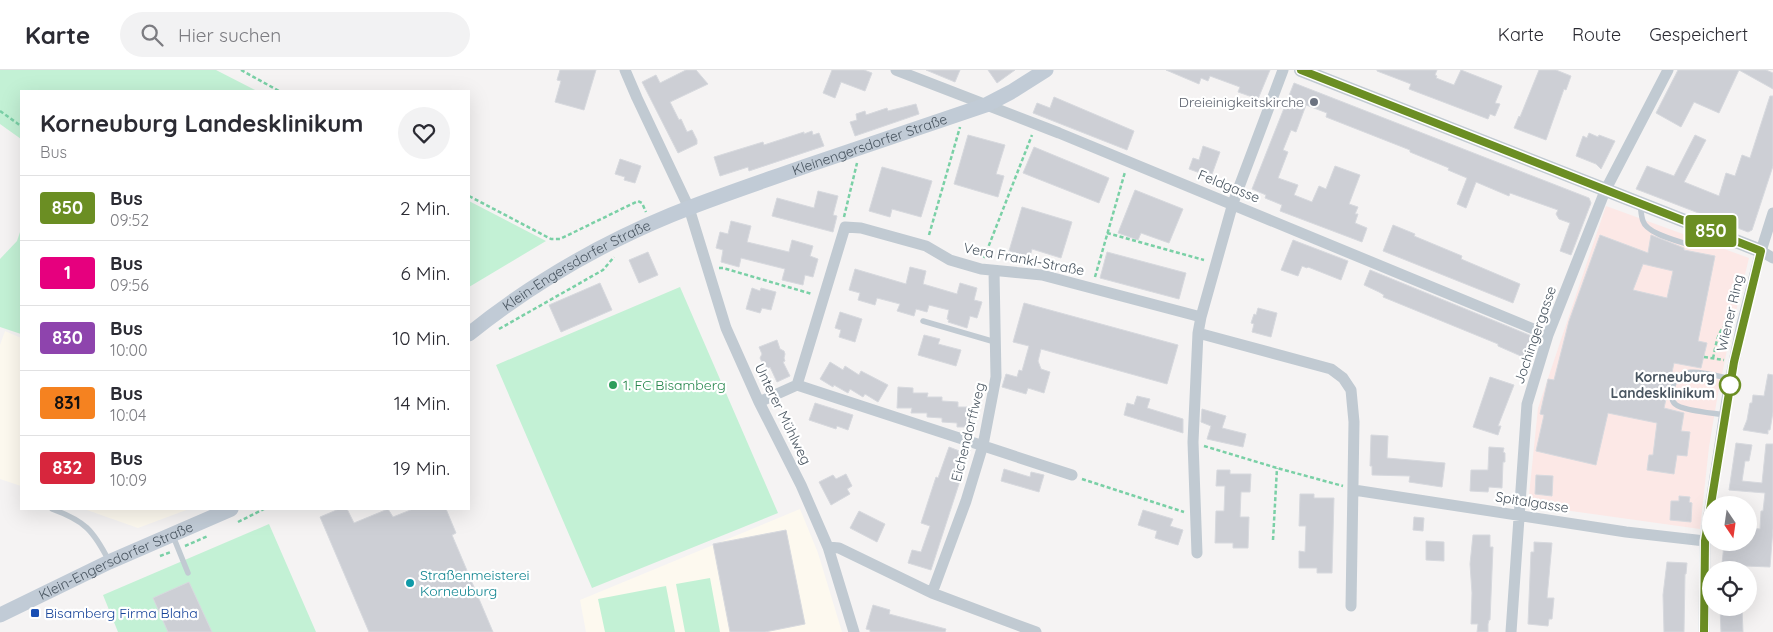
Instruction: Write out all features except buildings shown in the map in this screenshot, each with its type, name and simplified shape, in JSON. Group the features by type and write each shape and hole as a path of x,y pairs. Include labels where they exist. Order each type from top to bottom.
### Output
{"main road":[{"name":"Kleinengersdorfer Straße","path":"689,208 986,105 1046,70"},
{"name":"Klein-Engersdorfer Straße","path":"470,333 519,296 553,274 592,252 650,224 689,208"},
{"name":"Klein-Engersdorfer Straße","path":"0,615 109,562 228,510"}],"street":[{"name":"Unterer Mühlweg","path":"625,70 689,208 726,328 759,402 801,485 828,547 854,632"},
{"name":"Feldgasse","path":"896,70 1037,124 1232,203 1548,335"},
{"path":"1197,553 1193,442 1198,333 1232,203 1283,70"},
{"path":"1301,70 1767,254"},
{"name":"Jochingergasse","path":"1511,632 1518,515 1528,404 1548,335 1605,191 1668,70"},
{"name":"Wiener Ring","path":"1712,496 1742,324 1767,254 1773,212"},
{"path":"797,385 845,228"},
{"name":"Vera Frankl-Straße","path":"845,228 862,228 926,246 950,260 981,269 1042,275 1201,317"},
{"name":"Eichendorffweg","path":"932,593 966,501 983,445 996,377 994,271"},
{"path":"1198,333 1331,369 1343,378 1351,390 1353,406 1354,490 1351,606"},
{"path":"759,402 797,385 1072,475"},
{"name":"Spitalgasse","path":"1354,490 1626,532 1702,541"},
{"path":"828,547 839,548 932,593 1036,632"},
{"name":"Wiener Ring","path":"1704,632 1705,551"}],"lane":[{"path":"1640,204 1643,221 1648,229 1656,233 1692,246 1704,244 1715,233"},
{"path":"923,322 995,342"},
{"path":"1725,415 1681,408 1674,404 1671,396 1673,382 1679,374 1690,371 1731,379"},
{"path":"55,510 75,518 88,527 97,538 109,562"},
{"path":"172,534 188,573"}],"path":[{"path":"241,70 277,90"},
{"path":"0,111 20,125"},
{"path":"951,130 967,122"},
{"path":"981,269 1037,124"},
{"path":"926,246 960,127"},
{"path":"1092,288 1128,162"},
{"path":"845,228 843,220 857,163 848,166"},
{"path":"470,197 550,239 560,239 638,201 642,203 650,224"},
{"path":"1107,233 1216,263"},
{"path":"492,333 603,270 617,254"},
{"path":"708,269 723,268 823,297"},
{"path":"1713,358 1720,332 1727,324 1742,324"},
{"path":"1704,357 1724,360"},
{"path":"1193,442 1354,490"},
{"path":"1273,540 1277,468"},
{"path":"1072,475 1186,512 1195,512"},
{"path":"231,525 262,510"},
{"path":"153,559 214,533"}],"shaded area":[{"path":"1606,206 1749,258 1717,399 1704,496 1702,496 1700,529 1528,505 1538,408"},
{"path":"5,331 20,338 20,486 0,479 0,345"},
{"path":"800,509 818,553 842,632 586,632 580,600"},
{"path":"87,510 186,510 138,528"}],"green space":[{"path":"0,70 216,70 255,90 20,90 20,138 0,124"},
{"path":"470,202 546,241 470,286"},
{"path":"20,232 20,334 0,327 0,259 17,241"},
{"path":"680,287 778,513 592,588 496,365"},
{"path":"269,524 316,632 118,632 103,595"},
{"path":"710,578 720,632 685,632 676,584"},
{"path":"666,586 675,632 605,632 598,599"}],"bus line":[{"name":"850","path":"1301,70 1761,251 1742,324 1729,386 1705,541 1704,632"}],"place":[{"name":"Dreieinigkeitskirche","path":"1314,102"},
{"name":"1. FC Bisamberg","path":"613,385"},
{"name":"Korneuburg Landesklinikum","path":"1730,385"},
{"name":"Straßenmeisterei Korneuburg","path":"410,583"},
{"name":"Bisamberg Firma Blaha","path":"35,613"}]}
